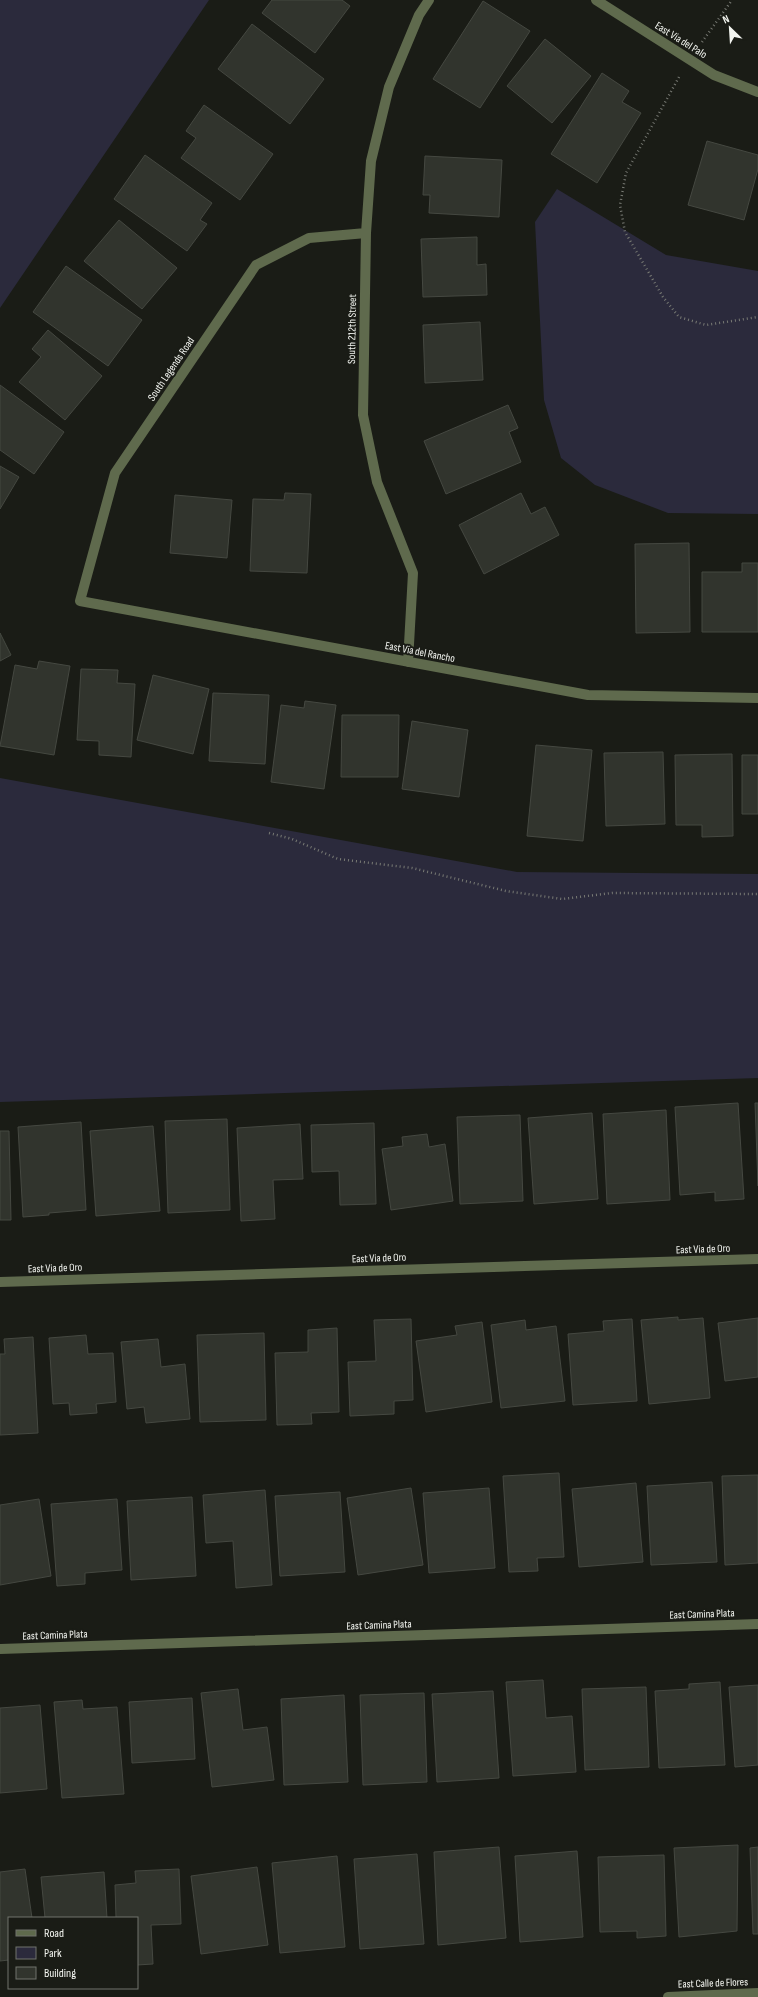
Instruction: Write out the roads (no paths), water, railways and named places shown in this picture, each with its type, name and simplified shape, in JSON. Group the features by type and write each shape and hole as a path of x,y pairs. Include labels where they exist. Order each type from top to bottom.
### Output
{"street":[{"name":"South 212th Street","path":"408,662 413,572 377,482 363,416 366,233 371,160 389,87 419,15 429,0"},
{"name":"East Via del Palo","path":"596,0 714,75 758,92"},
{"name":"South Legends Road","path":"80,601 115,473 256,265 309,238 366,233"},
{"name":"East Via del Rancho","path":"80,601 588,695 758,698"},
{"name":"East Via de Oro","path":"0,1282 758,1259"},
{"name":"East Camina Plata","path":"0,1649 758,1624"},
{"name":"East Calle de Flores","path":"668,1997 758,1993"}]}
